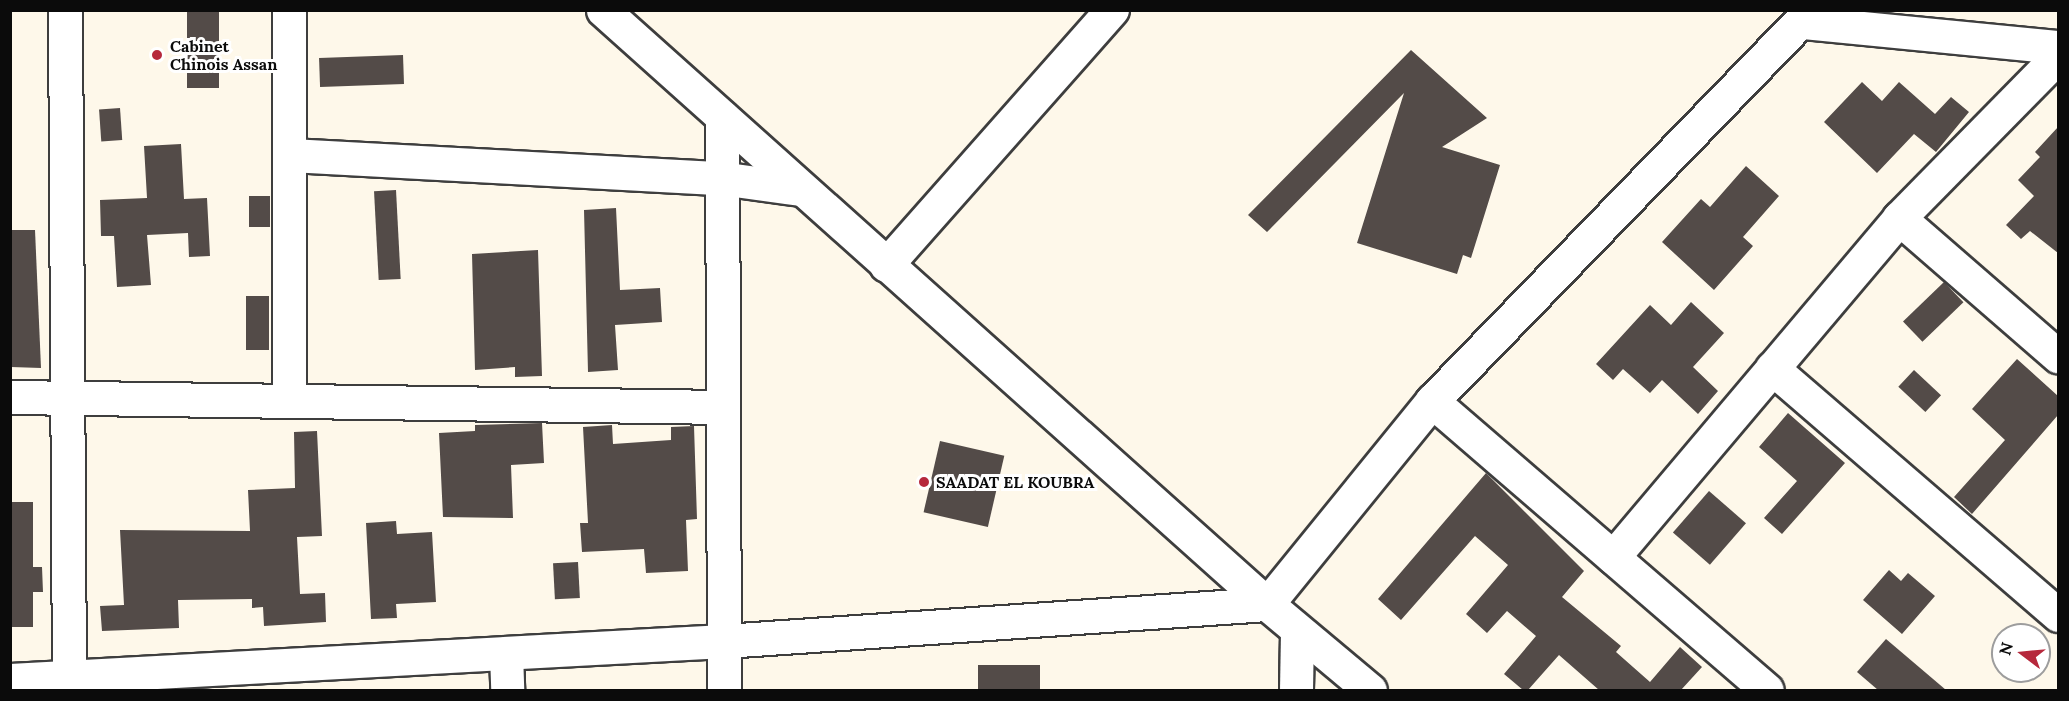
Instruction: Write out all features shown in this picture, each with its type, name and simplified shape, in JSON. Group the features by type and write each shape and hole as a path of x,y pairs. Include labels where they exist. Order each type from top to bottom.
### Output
{"street":[{"path":"65,10 69,684"},
{"path":"289,400 290,10"},
{"path":"603,10 800,189 1297,631 1370,690"},
{"path":"886,265 1112,10"},
{"path":"10,680 69,684 506,653 723,641 1267,604 1432,400 1807,16 2058,47"},
{"path":"1613,557 1899,218 2058,56"},
{"path":"722,117 720,178 724,690"},
{"path":"290,154 720,178 800,189"},
{"path":"1899,218 2058,356"},
{"path":"1772,368 2058,615"},
{"path":"10,398 66,396 722,407"},
{"path":"1432,400 1767,690"},
{"path":"1296,690 1297,631"},
{"path":"506,653 507,690"}],"building":[{"path":"187,10 219,10 219,88 187,88"},
{"path":"1411,50 1487,118 1442,147 1500,165 1471,258 1463,255 1457,274 1357,243 1404,93 1267,232 1248,215"},
{"path":"403,55 404,84 320,87 319,58"},
{"path":"1862,82 1882,101 1899,82 1935,114 1951,97 1969,112 1936,152 1914,134 1877,173 1824,122"},
{"path":"120,108 122,140 101,141 99,109"},
{"path":"2058,127 2058,253 2030,231 2021,239 2006,225 2034,196 2018,180 2040,157 2035,152"},
{"path":"181,144 184,199 207,198 210,256 189,257 188,233 147,235 151,285 117,287 114,236 101,236 100,200 147,198 144,146"},
{"path":"1746,166 1779,196 1743,237 1753,246 1714,290 1662,242 1701,199 1710,207"},
{"path":"396,190 401,279 379,280 374,191"},
{"path":"249,196 270,196 270,227 249,227"},
{"path":"616,208 620,290 660,288 662,322 615,325 618,370 588,372 584,210"},
{"path":"10,230 35,230 41,368 11,367"},
{"path":"538,250 542,376 515,377 515,367 475,370 472,254"},
{"path":"1944,282 1963,302 1922,342 1903,322"},
{"path":"246,296 269,296 269,350 246,350"},
{"path":"1691,302 1724,333 1693,367 1718,391 1698,414 1662,380 1650,393 1623,369 1613,380 1596,364 1650,305 1671,325"},
{"path":"2017,359 2058,396 2058,415 1972,514 1954,497 2005,440 1972,409"},
{"path":"1914,370 1941,395 1925,412 1898,387"},
{"path":"1788,413 1845,463 1782,534 1764,518 1797,481 1759,447"},
{"path":"542,423 544,463 511,465 513,518 443,517 439,433 475,431 475,425"},
{"path":"612,425 613,444 671,440 671,427 694,426 697,519 686,520 688,571 646,573 644,549 582,552 580,523 588,523 583,427"},
{"path":"317,431 322,536 297,537 300,594 325,593 326,622 264,626 263,607 252,608 252,599 178,600 179,628 102,631 100,606 124,605 120,530 250,531 248,490 295,488 294,432"},
{"path":"940,441 1004,456 988,527 924,512"},
{"path":"1486,473 1584,571 1562,597 1621,646 1616,652 1650,682 1680,647 1702,667 1681,690 1599,690 1559,655 1528,690 1523,690 1504,674 1536,636 1507,611 1487,633 1466,614 1508,565 1475,536 1401,620 1378,599"},
{"path":"1709,491 1746,523 1710,565 1673,533"},
{"path":"10,502 33,502 33,567 42,567 43,592 33,592 33,627 10,627"},
{"path":"396,521 397,534 432,532 436,602 396,604 397,618 371,619 366,523"},
{"path":"578,562 580,598 555,599 553,563"},
{"path":"1889,570 1901,581 1908,573 1935,596 1902,634 1863,600"},
{"path":"1886,639 1946,690 1878,690 1857,672"},
{"path":"978,665 1040,665 1040,690 978,690"}],"place":[{"name":"Cabinet Chinois Assan","path":"157,55"},
{"name":"SAADAT EL KOUBRA","path":"924,482"}]}
